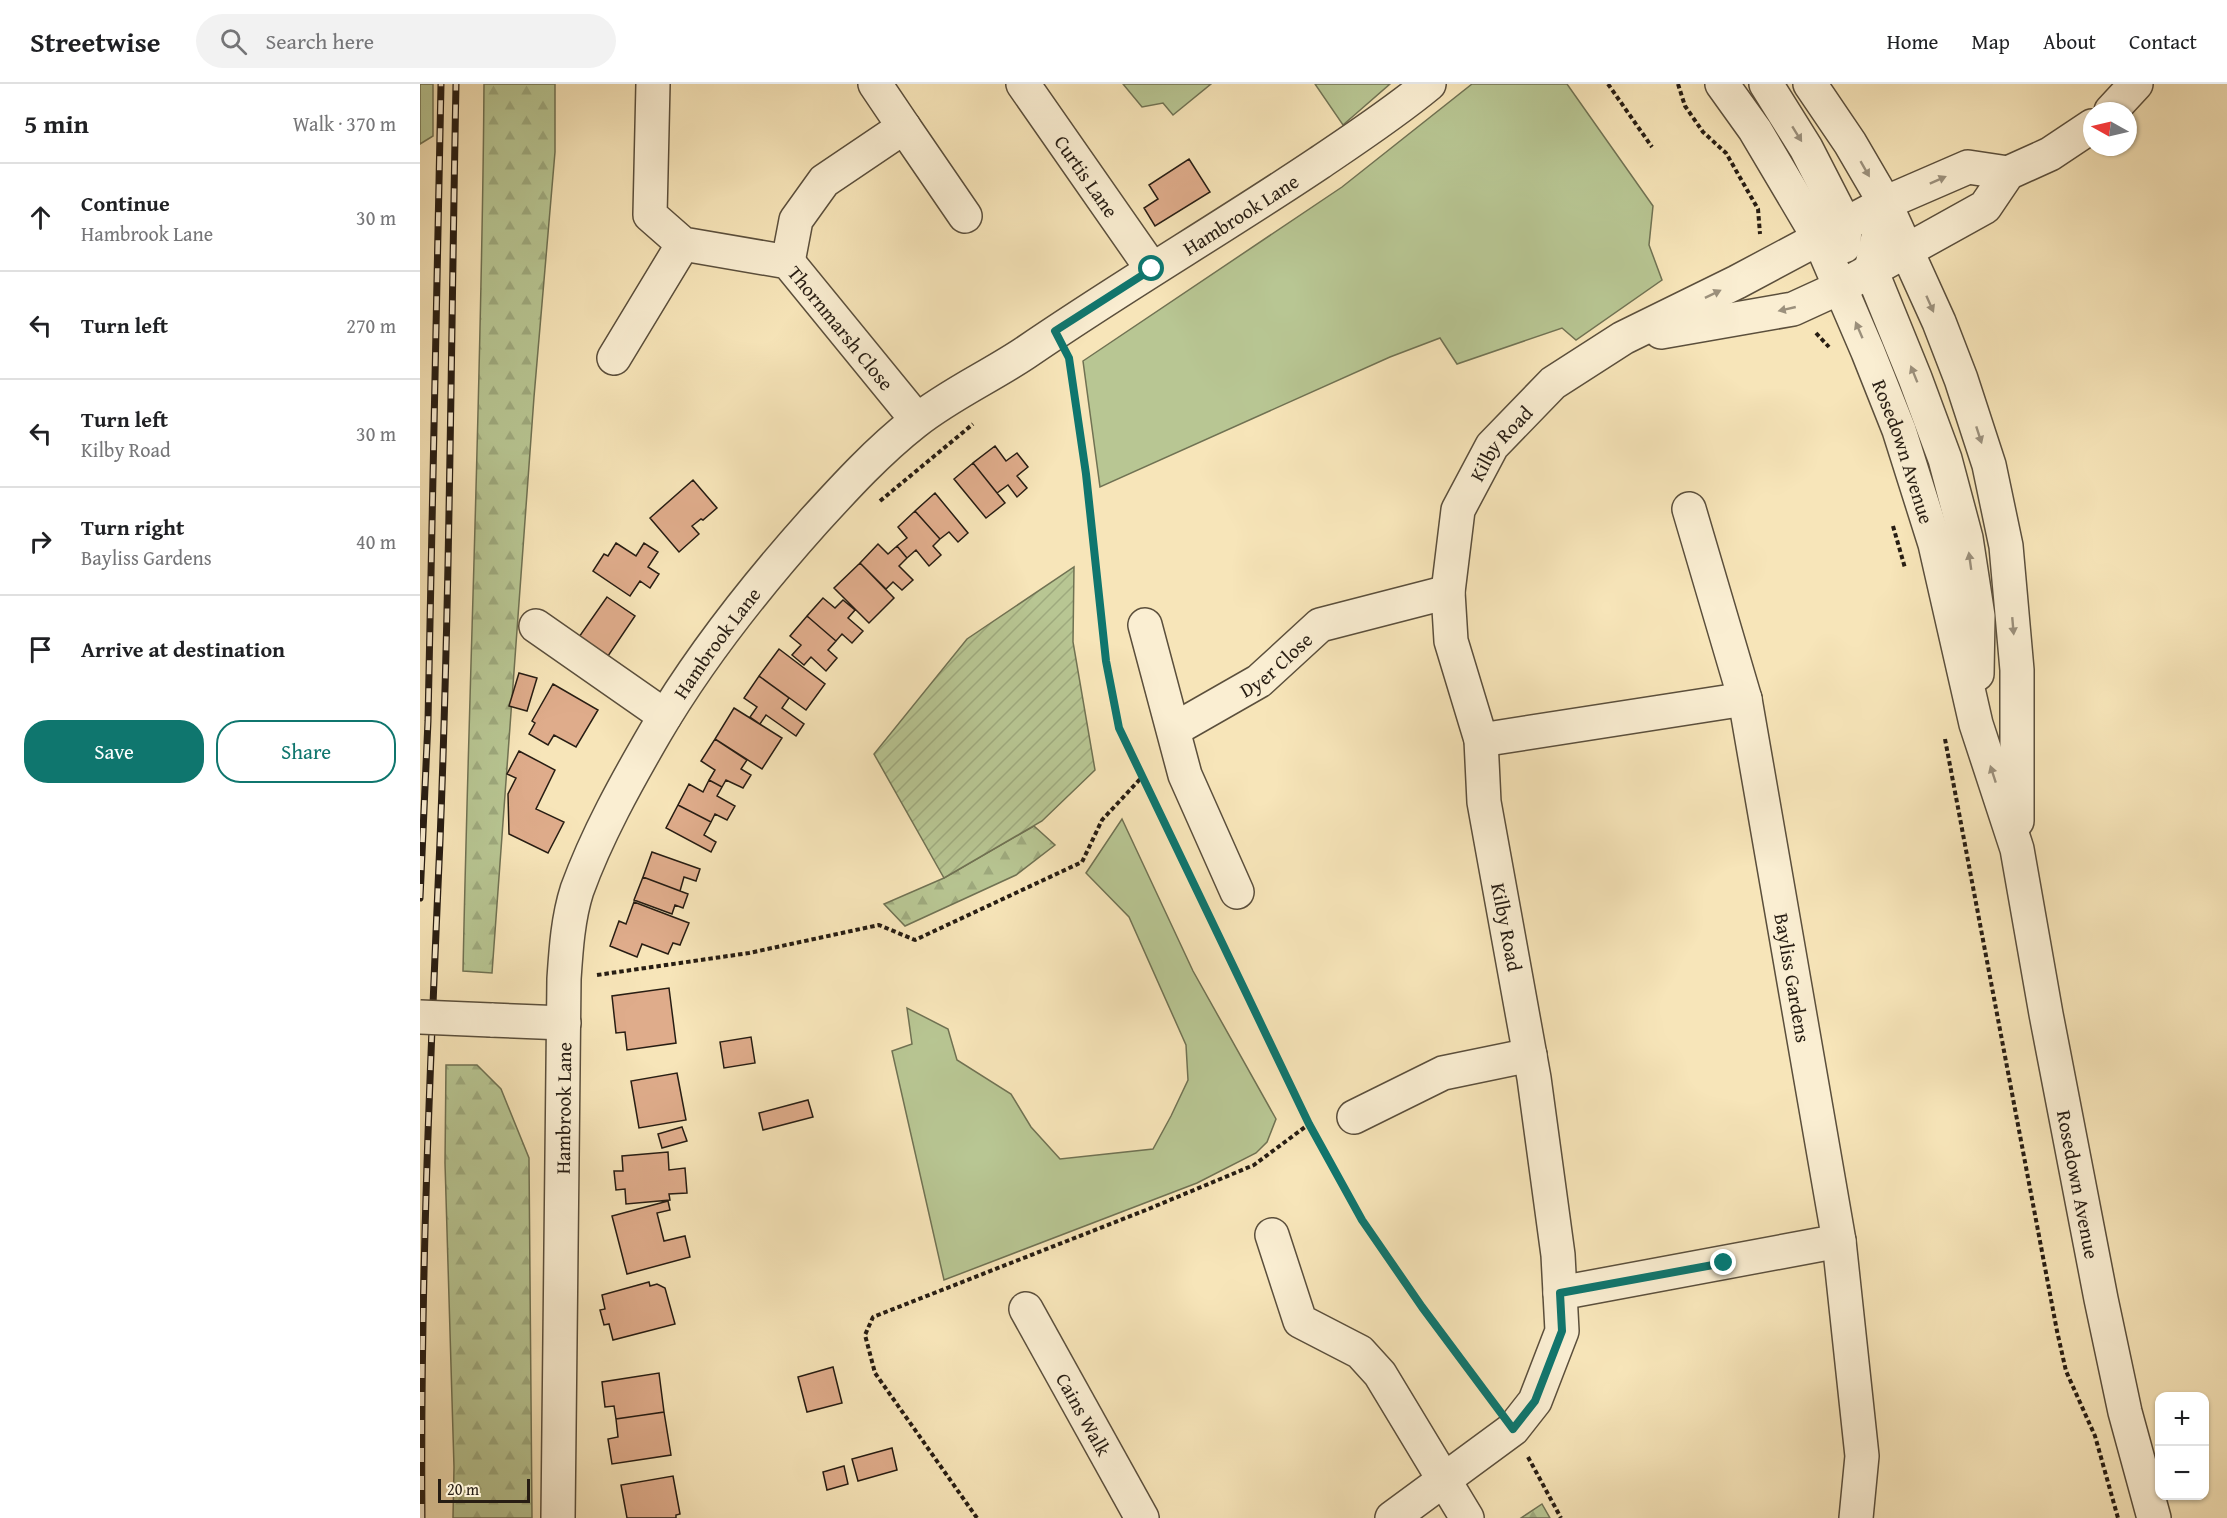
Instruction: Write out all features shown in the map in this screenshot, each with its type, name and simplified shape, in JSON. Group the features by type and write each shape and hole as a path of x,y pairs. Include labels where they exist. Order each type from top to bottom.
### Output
{"street":[{"path":"614,358 683,244 650,215 653,84"},
{"path":"875,84 965,216"},
{"name":"Curtis Lane","path":"1023,84 1152,269"},
{"name":"Hambrook Lane","path":"558,1518 567,935 577,891 601,835 637,764 665,716 695,669 768,572 869,461 917,420 956,393 1022,354 1152,269 1280,190 1402,106 1429,84"},
{"path":"1722,84 1832,231"},
{"path":"1766,84 1806,148 1832,231 1841,287"},
{"name":"Rosedown Avenue","path":"1810,84 1850,143 1885,203 1939,322 1961,379 1989,465 2006,546 2017,670 2017,849"},
{"path":"2119,102 2136,84"},
{"path":"788,262 796,220 824,181 904,127"},
{"path":"2008,173 2049,154 2083,132"},
{"name":"Kilby Road","path":"1392,1518 1513,1429 1535,1401 1562,1331 1558,1255 1530,1055 1484,802 1481,740 1451,640 1448,592 1458,510 1492,446 1552,383 1623,338 1737,282 1885,203 1968,167 2008,173 1985,207 1841,287 1793,309 1623,338"},
{"path":"1885,203 1871,270 1916,378 1945,459 1966,538 1978,616 1976,724"},
{"name":"Thornmarsh Close","path":"683,244 788,262 917,420"},
{"name":"Rosedown Avenue","path":"1841,287 1899,430 1935,544 1976,724 2017,849 2100,1299 2125,1412 2154,1518"},
{"name":"Bayliss Gardens","path":"1689,509 1745,699 1839,1241 1862,1456 1856,1518"},
{"name":"Dyer Close","path":"1174,729 1259,681 1320,625 1448,592"},
{"path":"1145,625 1185,775 1237,892"},
{"path":"536,626 665,716"},
{"path":"1481,740 1745,699"},
{"path":"420,1017 564,1023"},
{"path":"1354,1117 1443,1073 1530,1055"},
{"path":"1272,1235 1300,1321 1360,1352 1380,1374 1467,1518"},
{"path":"1560,1293 1839,1241"},
{"name":"Cains Walk","path":"1026,1309 1142,1518"}],"path":[{"path":"1608,84 1652,147"},
{"path":"1678,84 1685,106 1703,132 1726,153 1758,209 1759,232 1772,262"},
{"path":"1793,309 1802,329 1818,334 1831,348"},
{"path":"1060,365 1069,358 1086,474 1106,661 1119,728 1309,1124 1362,1220 1422,1307 1513,1429 1561,1518"},
{"path":"877,504 981,418"},
{"path":"1891,519 1907,575"},
{"path":"1943,732 2057,1331 2067,1371 2094,1437 2118,1518"},
{"path":"586,977 749,953 879,925 915,940 1082,862 1102,820 1141,778"}],"green space":[{"path":"420,84 433,84 433,136 420,144"},
{"path":"484,84 555,84 555,152 534,397 492,973 463,971 481,306"},
{"path":"1123,84 1211,84 1173,115 1163,103 1142,107"},
{"path":"1315,84 1390,84 1343,125"},
{"path":"1472,84 1567,84 1653,206 1649,245 1662,280 1576,340 1562,328 1457,364 1440,338 1390,357 1100,487 1083,361 1342,187"},
{"path":"1074,567 1073,642 1095,770 1042,821 944,878 874,754 967,639"},
{"path":"1122,819 1193,971 1276,1119 1267,1142 1256,1153 1197,1183 944,1280 892,1051 912,1044 907,1008 948,1029 957,1060 1011,1094 1031,1127 1060,1159 1153,1149 1188,1080 1186,1045 1129,917 1086,873"},
{"path":"1034,826 1055,845 1016,875 905,926 884,904 944,878"},
{"path":"446,1065 477,1065 501,1089 529,1158 532,1518 453,1518 454,1467 445,1163"},
{"path":"1542,1504 1550,1518 1521,1518"}],"building":[{"path":"1189,159 1210,192 1155,226 1144,208 1158,199 1149,185"},
{"path":"995,446 1006,461 1017,453 1028,467 1017,476 1027,488 1017,497 1008,485 997,493 973,463"},
{"path":"973,463 1005,503 986,518 954,479"},
{"path":"693,480 717,508 692,526 699,534 679,552 650,518"},
{"path":"935,493 968,533 958,542 949,532 940,539 915,511"},
{"path":"915,511 940,539 933,546 941,555 929,566 916,550 907,558 897,546 907,538 898,527"},
{"path":"616,543 636,556 644,543 658,552 648,567 659,574 650,588 640,581 630,596 593,571 604,554 608,556"},
{"path":"878,544 888,554 897,546 907,558 899,566 913,580 902,590 893,582 886,589 860,563"},
{"path":"860,563 894,598 869,623 834,588"},
{"path":"607,597 635,616 608,656 579,637"},
{"path":"823,598 835,608 843,600 855,610 848,618 863,631 852,643 842,634 836,641 807,616"},
{"path":"807,616 836,641 828,650 837,658 826,671 811,657 804,665 792,655 801,645 790,636"},
{"path":"779,649 825,684 806,710 759,676"},
{"path":"519,673 537,678 527,711 509,706"},
{"path":"759,676 789,698 782,708 804,724 796,736 766,715 760,724 750,717 757,707 744,698"},
{"path":"553,684 598,710 576,747 554,735 548,745 529,734 535,723 532,721"},
{"path":"734,708 782,738 762,769 715,739"},
{"path":"715,739 747,760 741,769 751,775 743,788 726,780 722,787 709,780 715,770 701,761"},
{"path":"519,751 555,770 536,809 564,822 548,853 509,834 508,794 516,778 507,774"},
{"path":"709,780 722,787 717,796 735,806 727,820 715,814 711,822 678,805 689,784 703,792"},
{"path":"678,805 711,822 704,835 716,842 711,852 666,828"},
{"path":"652,852 700,869 696,881 684,877 680,891 643,877"},
{"path":"643,877 688,894 683,908 675,905 672,914 634,900"},
{"path":"634,902 689,923 680,945 673,943 668,954 642,944 637,957 610,946 619,921 626,924"},
{"path":"669,988 676,1043 627,1050 625,1032 616,1033 612,996"},
{"path":"751,1037 755,1063 724,1068 720,1042"},
{"path":"677,1073 686,1120 639,1128 631,1081"},
{"path":"808,1100 813,1117 763,1130 759,1113"},
{"path":"682,1127 687,1141 662,1148 658,1134"},
{"path":"668,1152 669,1170 685,1168 687,1193 669,1194 670,1200 626,1204 625,1189 616,1190 614,1171 623,1171 622,1156"},
{"path":"668,1201 670,1210 657,1213 664,1241 685,1236 690,1257 627,1274 612,1216"},
{"path":"649,1282 650,1286 657,1284 665,1288 675,1324 613,1340 609,1324 604,1325 600,1310 605,1309 602,1295"},
{"path":"833,1367 842,1403 807,1412 798,1377"},
{"path":"659,1373 664,1412 616,1419 614,1406 605,1407 602,1382"},
{"path":"664,1412 671,1455 612,1464 608,1439 618,1437 616,1419"},
{"path":"892,1448 897,1470 858,1481 852,1459"},
{"path":"844,1466 848,1484 827,1490 823,1472"},
{"path":"673,1476 680,1514 676,1515 676,1518 627,1518 621,1485"}],"railway":[{"path":"420,898 428,721 441,84"},
{"path":"422,1518 424,1264 446,652 456,84"}],"route":[{"path":"1152,269 1055,331 1069,358 1086,474 1106,661 1119,728 1309,1124 1362,1220 1422,1307 1513,1429 1535,1401 1562,1331 1560,1293 1724,1263"}]}
